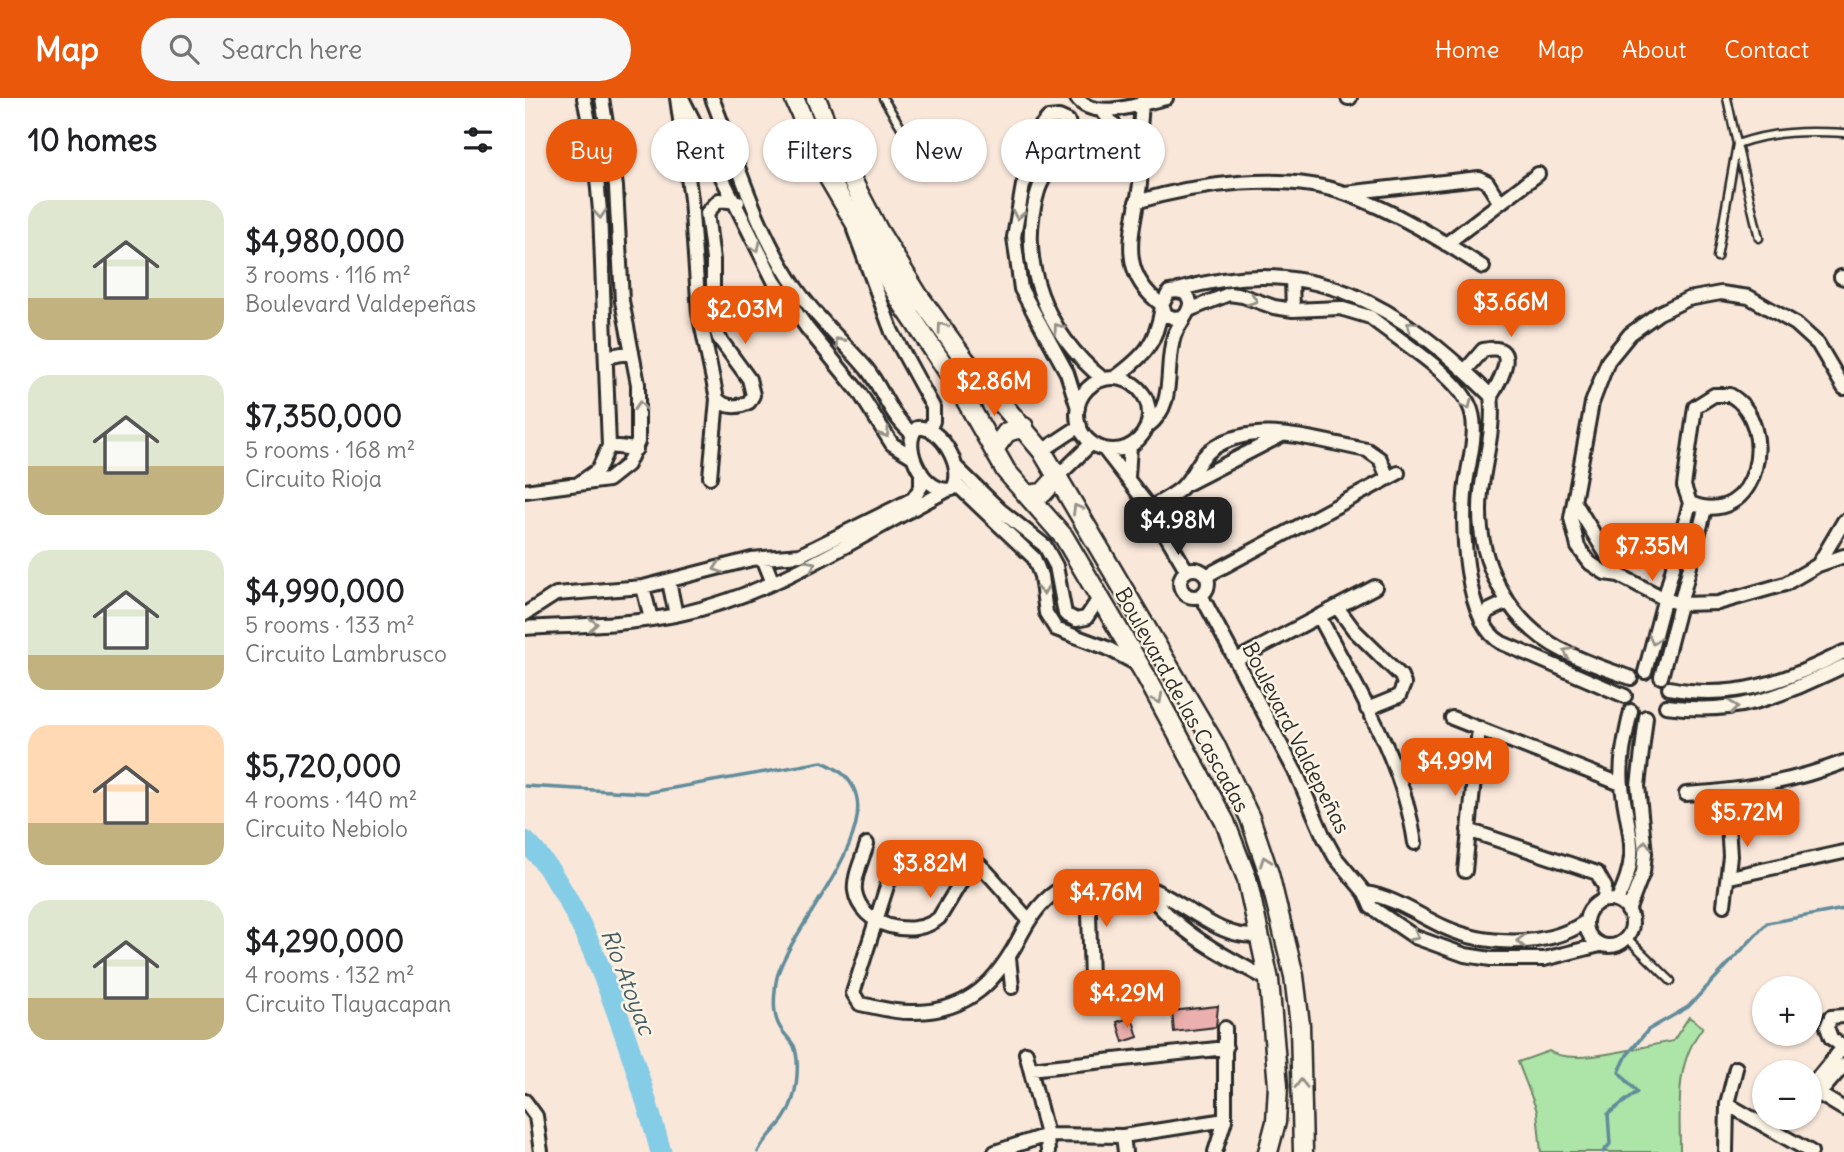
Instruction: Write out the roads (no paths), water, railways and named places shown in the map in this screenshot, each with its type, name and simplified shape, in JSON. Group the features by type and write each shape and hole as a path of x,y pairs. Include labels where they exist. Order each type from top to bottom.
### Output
{"main road":[{"name":"Boulevard de las Cascadas","path":"794,98 827,175 849,213 1006,471 1064,537 1140,666 1225,822 1247,879 1269,980 1278,1086 1276,1122 1268,1152"},
{"name":"Boulevard de las Cascadas","path":"816,98 839,155 878,230 918,295 965,360 1042,451 1214,743 1250,818 1269,874 1294,976 1300,1025 1303,1152"},
{"path":"994,449 1007,432 1024,427"},
{"path":"1027,495 1048,490 1057,477"}],"street":[{"path":"578,484 598,470 609,446 599,190 584,98"},
{"path":"525,491 599,483 617,476 636,449 640,433 640,401 620,281 616,187 602,98"},
{"path":"680,98 774,281 841,369 892,444 913,457"},
{"path":"680,98 699,313 717,399 710,477"},
{"path":"712,98 768,242 795,286 840,344 859,361 898,419 912,433 913,457 921,472 933,484 951,487 1034,558 1040,569 1046,613 1056,629 1107,648 1140,666"},
{"path":"1101,110 1165,98"},
{"path":"1079,101 1101,110 1109,119"},
{"path":"1141,119 1142,102"},
{"path":"1148,426 1150,413 1140,389 1110,378 1086,365 1052,320 1038,289 1030,249 1036,200 1044,177 1071,135 1068,121 1059,117 1048,118 1038,130 1038,156 1023,184 1014,237 1021,289 1067,373 1078,408 1080,426 1128,477 1150,508 1187,571"},
{"path":"1446,244 1538,174"},
{"path":"1345,193 1479,178 1487,182 1500,203"},
{"path":"1139,182 1129,245 1131,262 1139,278 1166,315 1174,318 1229,294 1293,310 1340,309 1370,317 1453,383 1472,412 1464,536 1473,595 1490,637 1625,696"},
{"path":"1136,202 1161,194 1229,184 1310,186 1345,193 1410,223 1483,267"},
{"path":"599,190 616,187"},
{"path":"717,399 725,405 736,407 749,402 753,395 749,379 727,348 713,320 713,260 706,217 709,209 719,200 728,199 736,203 750,198"},
{"path":"849,213 878,300 907,363 933,407 929,430"},
{"path":"1463,233 1468,257"},
{"path":"1057,477 1098,446 1117,450 1130,446 1141,438 1148,426 1163,411 1168,391 1170,351 1190,302 1186,294 1139,278"},
{"path":"1291,279 1293,310"},
{"path":"1078,408 1082,395 1091,385 1110,378 1143,355 1153,342 1162,306 1173,291 1213,280 1291,279 1359,295 1382,307 1446,352 1491,396 1493,411 1479,522 1487,558 1507,602 1526,626 1565,652 1631,678 1645,672 1661,677 1669,688 1666,706 1653,716 1631,711"},
{"path":"1844,388 1818,344 1773,308 1749,297 1721,293 1688,299 1658,313 1630,334 1608,360 1592,403 1571,518 1578,547 1590,563 1605,573 1619,575 1665,599 1681,604 1717,603 1748,597 1785,584 1818,565 1844,556"},
{"path":"709,355 727,348"},
{"path":"1465,371 1483,350 1498,350 1503,354 1506,361 1503,378 1491,396"},
{"path":"606,357 632,352"},
{"path":"841,369 859,361"},
{"path":"1645,672 1690,503 1684,486 1695,407 1714,395 1730,395 1741,401 1754,425 1756,465 1752,480 1737,499 1705,509 1690,503"},
{"path":"1042,451 1080,426"},
{"path":"912,433 919,427 929,430 943,443 955,467 1000,510 1045,546 1056,566 1065,614 1076,620 1086,618 1100,597"},
{"path":"1185,485 1194,468 1215,447 1236,437 1257,433 1367,450 1380,459 1393,475 1206,576"},
{"path":"1150,508 1185,485 1282,435"},
{"path":"609,446 636,449"},
{"path":"1128,477 1130,446"},
{"path":"1471,447 1489,448"},
{"path":"951,487 955,467"},
{"path":"525,628 676,615 773,583 883,520 916,496 922,482 921,472"},
{"path":"525,614 556,594 643,587 763,558 800,555 883,520 951,487"},
{"path":"1575,503 1619,575"},
{"path":"1661,677 1705,509"},
{"path":"1818,565 1844,521"},
{"path":"763,558 773,583"},
{"path":"1201,570 1206,576 1206,590 1201,595 1189,596 1180,587 1182,575 1187,571 1201,570"},
{"path":"669,582 676,615"},
{"path":"643,587 651,619"},
{"path":"1236,660 1375,587"},
{"name":"Boulevard Valdepeñas","path":"1201,595 1297,775 1323,835 1365,893 1371,907 1415,937 1465,955 1517,961 1573,954 1600,945"},
{"path":"1482,621 1488,611 1507,602"},
{"path":"541,603 545,627"},
{"path":"1337,607 1355,630 1401,676 1404,684 1399,696 1367,709"},
{"path":"1319,616 1392,756 1406,796 1415,843"},
{"path":"1669,688 1703,693 1746,691 1784,680 1844,652"},
{"path":"1666,706 1696,710 1749,705 1772,699 1844,666"},
{"path":"1631,678 1625,696 1631,711 1621,783 1633,850 1628,878 1610,901 1590,908 1585,922 1588,936 1600,945 1612,947 1627,938 1632,925 1628,911 1643,872 1645,853 1638,786 1646,716"},
{"path":"1452,718 1621,783"},
{"path":"1465,871 1479,729"},
{"path":"1686,794 1726,792 1799,780 1844,762"},
{"path":"1724,905 1730,877 1730,826 1726,792"},
{"path":"1468,830 1597,873 1610,901 1628,911"},
{"path":"867,844 855,891 876,920 907,930 930,926 939,918 974,860"},
{"path":"1730,877 1844,852"},
{"path":"1029,920 974,860 948,853 929,853 916,857 896,872 888,883 853,993 860,1004 912,1013 939,1009 967,998 990,984 1009,958 1029,920 1053,893 1088,880 1123,880 1142,884 1160,891 1234,935 1261,935"},
{"path":"1088,880 1091,980"},
{"path":"1142,884 1153,902 1205,946 1269,980"},
{"path":"1365,893 1380,895 1448,929 1520,942 1563,935 1585,922"},
{"path":"1440,947 1448,929"},
{"path":"1009,958 1011,987"},
{"path":"1822,1072 1843,1047 1831,1038 1827,1027 1831,1017 1844,1016"},
{"path":"1215,1152 1225,1120 1224,1028"},
{"path":"1030,1069 1226,1048"},
{"path":"1026,1053 1047,1135 1048,1152"},
{"path":"1822,1091 1844,1065"},
{"path":"1726,1152 1727,1104 1736,1068"},
{"path":"1822,1096 1844,1109"},
{"path":"525,1101 536,1116 541,1152"},
{"path":"1727,1104 1811,1152"},
{"path":"995,1152 1047,1135 1123,1136 1225,1120"},
{"path":"1123,1136 1125,1152"},
{"path":"1784,1152 1788,1139"}],"lane":[{"path":"883,98 896,119"},
{"path":"1727,98 1759,238"},
{"path":"1737,144 1762,135 1790,131 1844,133"},
{"path":"1717,257 1737,144"},
{"path":"1627,938 1671,981"}],"waterway":[{"path":"525,786 645,793 822,762 849,780 858,805 853,834 839,866 784,958 776,982 775,1012 778,1024 794,1046 797,1059 796,1083 788,1111 758,1152"},
{"name":"Río Atoyac","path":"525,841 548,868 589,943 624,1032 661,1152"},
{"path":"1603,1152 1610,1144 1608,1114 1637,1092 1619,1072 1627,1055 1648,1030 1688,1007 1767,923 1844,909"}]}
